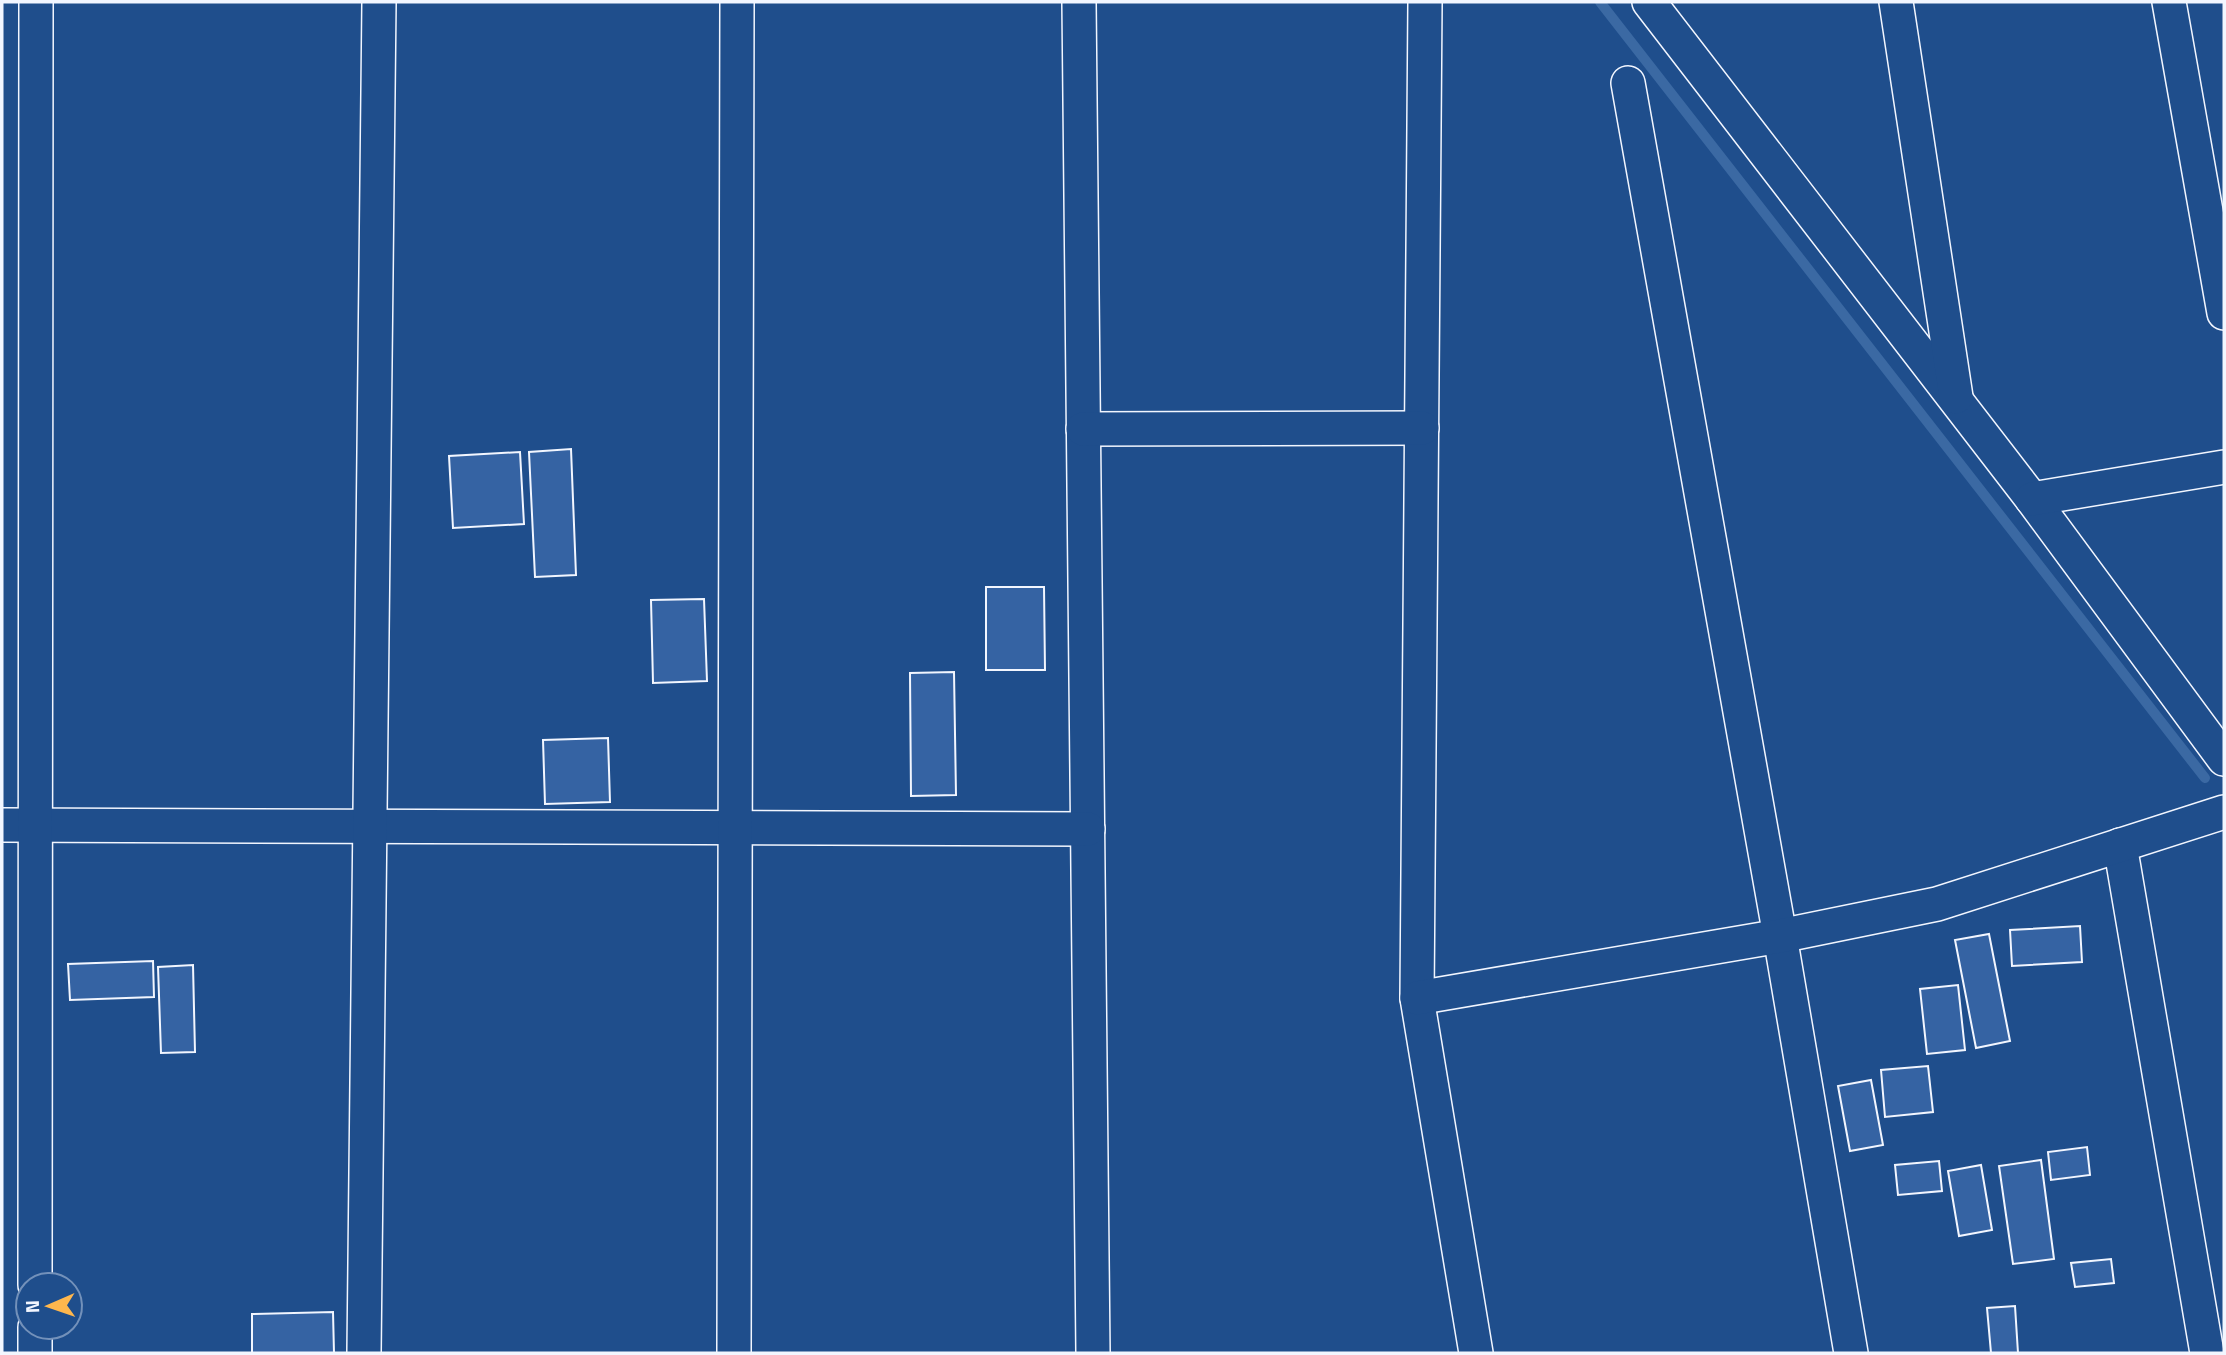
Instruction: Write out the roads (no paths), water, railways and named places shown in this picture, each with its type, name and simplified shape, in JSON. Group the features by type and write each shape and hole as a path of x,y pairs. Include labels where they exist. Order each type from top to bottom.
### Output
{"street":[{"path":"35,1271 36,2"},
{"path":"364,1353 379,2"},
{"path":"734,1353 737,2"},
{"path":"1079,2 1093,1353"},
{"path":"1425,2 1417,998 1476,1353"},
{"path":"1648,2 2032,499 2224,759"},
{"path":"1895,2 1957,401"},
{"path":"2169,2 2215,206 2224,313"},
{"path":"1628,83 1780,936 1851,1353"},
{"path":"1083,429 1422,428"},
{"path":"2032,499 2224,467"},
{"path":"1417,998 1780,936 1937,904 2224,812"},
{"path":"2,825 1088,829"},
{"path":"2120,845 2207,1353"}],"waterway":[{"path":"1600,2 2205,778"}]}
